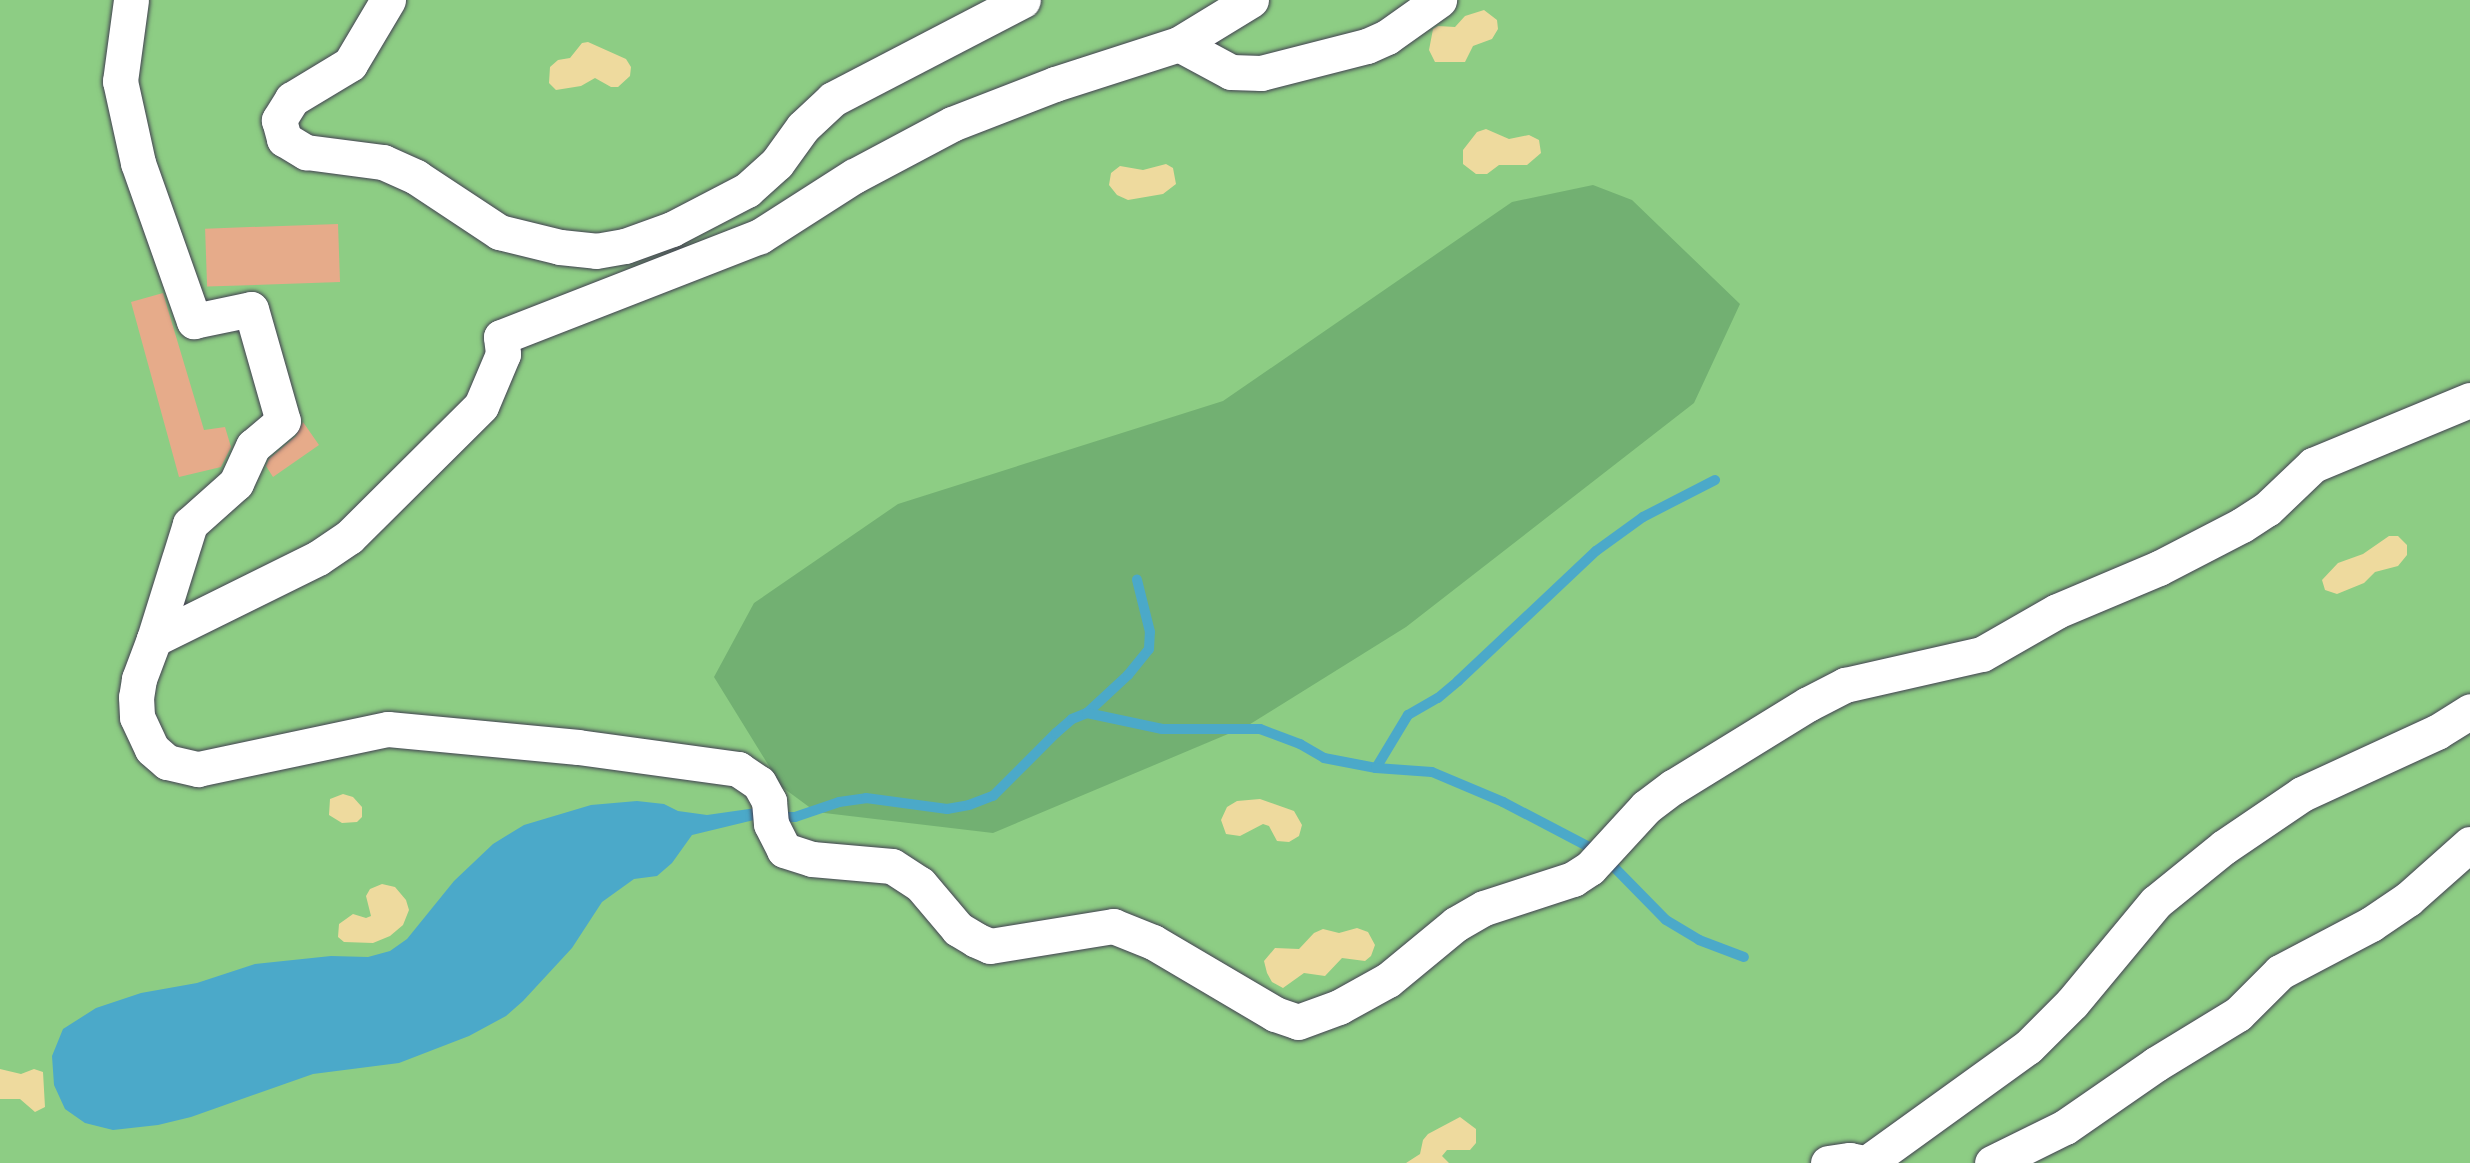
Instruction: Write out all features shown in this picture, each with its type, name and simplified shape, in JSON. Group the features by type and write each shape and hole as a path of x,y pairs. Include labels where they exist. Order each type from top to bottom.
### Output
{"lane":[{"path":"131,0 120,81 138,163 194,321 251,309 283,421 253,446 236,483 190,524 139,679 137,717 152,749 167,762 198,769 388,729 590,749 738,769 759,783 769,801 771,824 784,850 812,859 892,866 919,884 958,929 976,940 990,946 1113,926 1153,942 1264,1008 1298,1022 1339,1007 1388,980 1456,924 1484,908 1573,879 1590,868 1646,807 1673,787 1808,704 1845,685 1982,654 2057,611 2159,568 2242,525 2267,509 2313,466 2470,400"},
{"path":"388,0 350,64 292,99 279,120 284,139 306,152 383,162 416,177 499,232 560,247 596,251 625,246 672,229 747,190 777,163 803,128 833,99 1023,0"},
{"path":"154,639 318,558 349,537 481,406 503,354 501,337 761,236 853,176 952,124 1055,84 1179,44 1251,0"},
{"path":"1179,44 1231,72 1261,73 1367,46 1387,37 1439,0"},
{"path":"1828,1163 1850,1160 1866,1163 2028,1047 2072,1003 2156,902 2224,847 2302,794 2437,732 2470,711"},
{"path":"1992,1163 2065,1127 2156,1064 2238,1014 2280,972 2371,924 2409,899 2470,844"}],"green space":[{"path":"0,0 2470,0 2470,1163 0,1163"},
{"path":"1593,185 1632,200 1740,304 1694,403 1406,627 1247,726 993,833 816,812 782,787 714,677 754,603 898,504 1223,401 1512,202"}],"sand":[{"path":"1484,10 1497,20 1498,29 1492,39 1473,46 1465,62 1435,62 1429,50 1433,29 1438,26 1455,27 1465,16"},
{"path":"588,42 626,59 631,67 630,76 618,87 611,87 595,78 581,86 556,90 549,83 550,67 558,60 570,58 582,43"},
{"path":"1486,129 1509,139 1529,135 1539,140 1541,153 1527,165 1499,165 1487,174 1476,174 1463,164 1463,150 1477,132"},
{"path":"1166,164 1173,168 1176,184 1163,194 1128,200 1117,195 1109,185 1111,173 1120,166 1143,170"},
{"path":"2389,536 2398,536 2407,545 2407,555 2398,566 2375,572 2364,583 2337,594 2325,590 2322,580 2338,563 2363,554"},
{"path":"343,794 353,797 362,807 362,817 357,822 342,823 329,815 330,799"},
{"path":"1260,799 1294,811 1302,825 1299,836 1289,842 1277,841 1269,826 1263,824 1240,836 1226,834 1221,820 1227,807 1237,801"},
{"path":"382,884 395,887 406,900 409,910 403,925 390,936 373,943 344,942 338,937 339,924 353,914 366,918 371,916 366,896 370,889"},
{"path":"1357,928 1368,932 1375,945 1371,956 1365,961 1342,958 1325,976 1304,973 1283,988 1272,982 1264,961 1275,948 1299,949 1314,933 1323,929 1339,933"},
{"path":"0,1069 21,1074 34,1069 43,1072 45,1107 35,1112 20,1099 0,1099"},
{"path":"1460,1117 1476,1129 1476,1143 1470,1150 1447,1150 1442,1156 1449,1163 1406,1163 1420,1154 1423,1140 1428,1134"}],"water":[{"path":"637,801 664,804 678,811 707,815 756,808 754,820 692,835 672,863 657,876 634,879 602,902 572,948 523,1001 506,1016 469,1036 399,1063 313,1074 191,1117 158,1125 113,1130 85,1123 65,1109 54,1085 52,1056 63,1029 96,1008 141,993 197,983 255,964 331,956 368,957 390,951 407,939 454,881 493,844 524,825 591,805"}],"building":[{"path":"338,224 340,282 207,287 205,229"},
{"path":"163,293 204,430 225,427 231,447 221,467 179,477 131,302"},
{"path":"303,422 319,445 273,477 266,466 269,459 296,436"}],"waterway":[{"path":"1376,768 1408,715 1438,698 1458,681 1596,551 1643,517 1715,480"},
{"path":"1087,713 1128,675 1149,649 1150,632 1137,580"},
{"path":"781,817 795,817 839,802 866,798 947,809 969,805 993,796 1056,733 1072,719 1087,713 1162,729 1260,729 1300,744 1324,758 1376,768 1432,772 1503,802 1593,849"},
{"path":"1611,864 1666,920 1699,940 1744,957"}]}
